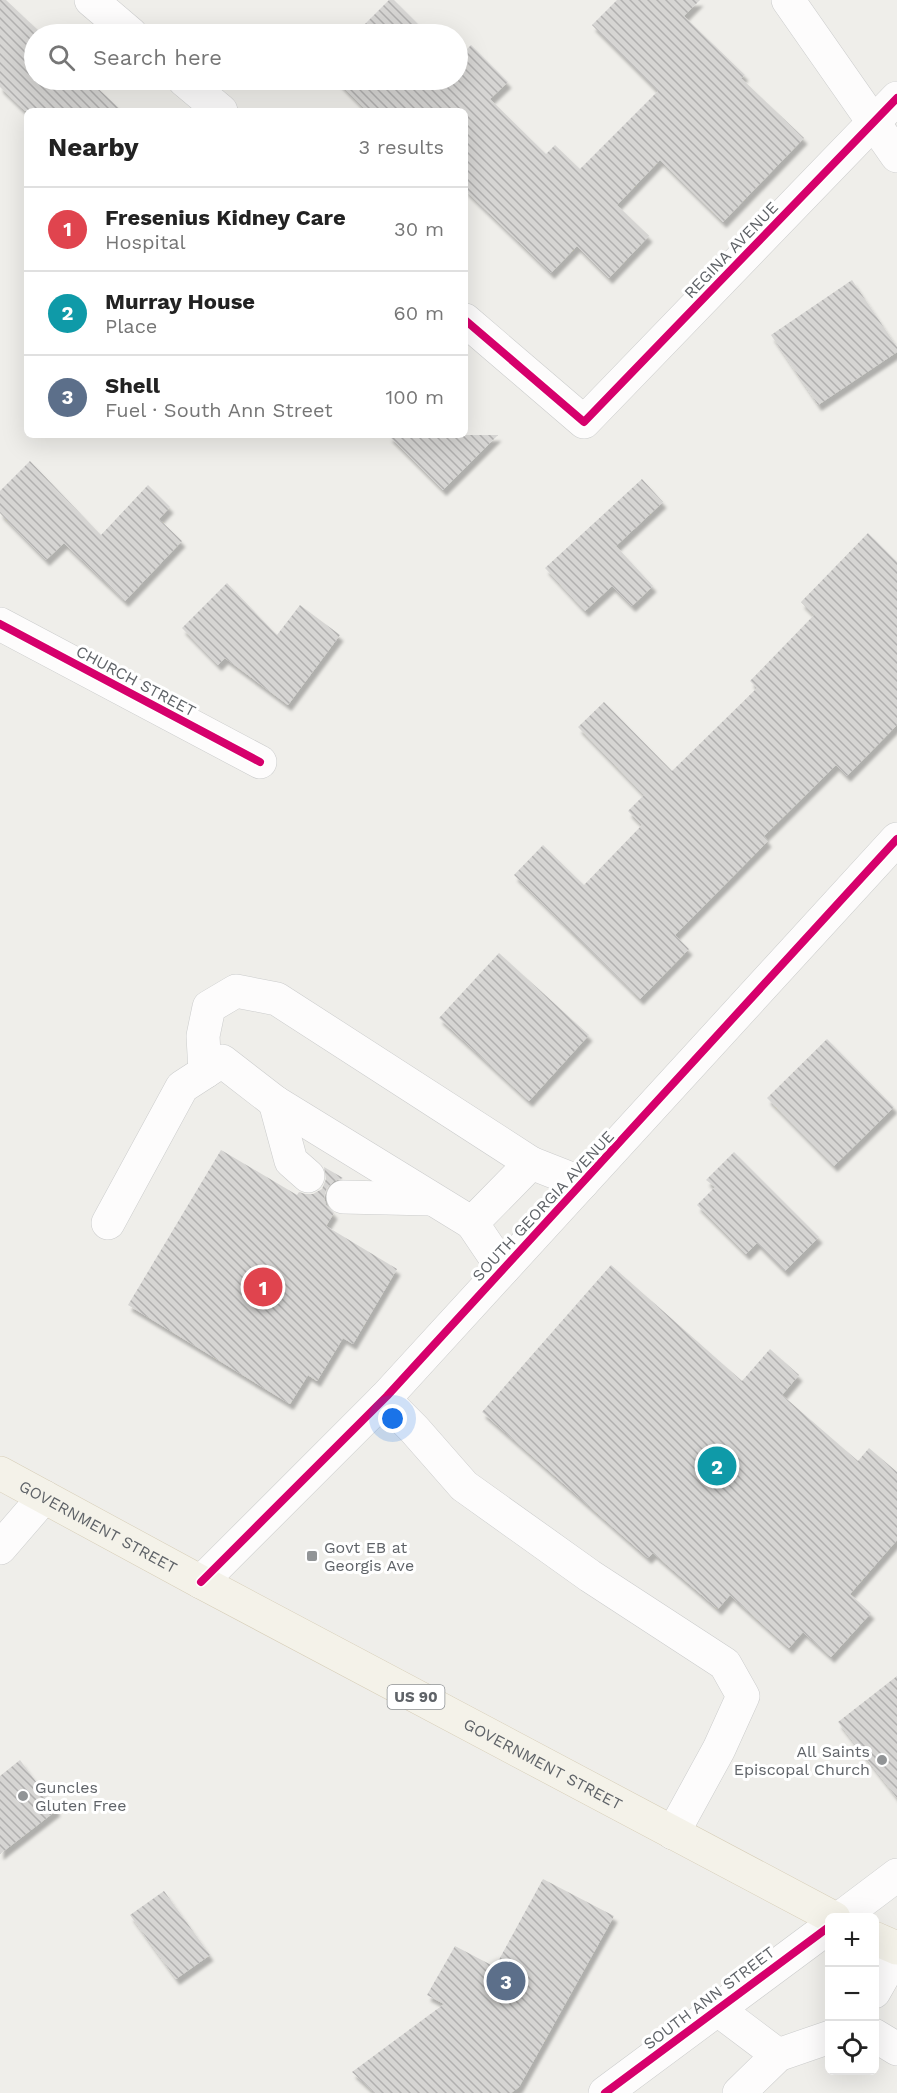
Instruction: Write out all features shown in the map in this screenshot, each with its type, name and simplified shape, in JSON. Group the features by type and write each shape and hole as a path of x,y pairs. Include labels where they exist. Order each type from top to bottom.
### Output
{"main road":[{"name":"GOVERNMENT STREET","path":"0,1473 826,1913"},
{"path":"879,1941 897,1950"}],"street":[{"path":"91,0 119,24"},
{"path":"788,0 897,156"},
{"path":"196,90 217,108"},
{"name":"REGINA AVENUE","path":"468,323 584,422 897,98"},
{"name":"CHURCH STREET","path":"0,624 260,762"},
{"name":"SOUTH GEORGIA AVENUE","path":"201,1582 384,1399 897,839"},
{"path":"204,1072 203,1036 209,1007 236,991 277,999 531,1163 582,1183"},
{"path":"108,1222 182,1087 222,1061 275,1102 472,1223 503,1269"},
{"path":"275,1102 291,1161 308,1176"},
{"path":"472,1223 531,1163"},
{"path":"343,1197 430,1199"},
{"path":"384,1399 464,1486 590,1576 725,1664 743,1696 719,1749 673,1833"},
{"path":"0,1548 44,1497"},
{"path":"845,1913 897,1875"},
{"name":"SOUTH ANN STREET","path":"604,2093 825,1930"},
{"path":"879,1983 897,1950"},
{"path":"717,2009 778,2055"},
{"path":"879,2038 897,2049"},
{"path":"739,2093 778,2055 825,2039"}],"building":[{"path":"0,0 6,0 31,24 24,24 24,90 100,90 119,108 24,108 24,110 0,87"},
{"path":"389,0 394,0 418,24 365,24"},
{"path":"617,0 700,0 684,16 745,75 741,78 804,138 723,222 660,160 617,205 649,236 609,278 577,246 551,273 468,193 468,108 364,108 346,90 468,90 468,48 471,45 508,82 490,99 546,154 555,145 580,169 658,91 592,25"},
{"path":"852,280 897,347 897,352 818,405 771,335"},
{"path":"468,435 498,435 443,490 391,438 468,438"},
{"path":"30,461 101,535 148,485 170,507 159,519 182,541 125,601 64,543 46,560 0,513 0,491"},
{"path":"642,479 663,502 616,546 653,586 632,606 612,586 585,611 545,568"},
{"path":"868,533 897,562 897,725 847,776 836,765 764,836 768,841 675,935 689,949 640,999 514,875 543,845 584,885 642,825 628,811 644,795 578,727 604,702 672,771 757,688 750,681 814,615 801,602"},
{"path":"227,583 277,635 300,605 340,635 288,705 225,658 218,665 182,628"},
{"path":"499,953 589,1035 529,1101 439,1018"},
{"path":"827,1039 894,1107 834,1166 767,1098"},
{"path":"221,1150 297,1195 299,1192 313,1194 322,1189 326,1179 324,1167 343,1178 334,1181 327,1188 324,1197 326,1205 334,1213 326,1226 397,1269 353,1344 343,1338 317,1381 308,1375 290,1404 128,1305"},
{"path":"734,1152 819,1237 785,1271 757,1243 746,1254 697,1205 715,1187 706,1180"},
{"path":"611,1265 742,1381 770,1349 799,1375 782,1395 858,1461 869,1448 897,1472 897,1540 850,1594 871,1613 831,1657 803,1632 789,1648 730,1595 718,1609 653,1553 648,1558 482,1412"},
{"name":"All Saints Episcopal Church","path":"897,1676 897,1798 838,1722"},
{"name":"Guncles Gluten Free","path":"20,1760 57,1810 0,1854 0,1776"},
{"path":"543,1879 614,1916 519,2087 511,2093 375,2093 352,2072 444,2004 427,1995 455,1946 495,1967"},
{"path":"164,1891 210,1955 176,1979 130,1915"}],"cycle path":[{"path":"468,323 584,422 897,98"},
{"path":"0,624 260,762"},
{"path":"201,1582 387,1396 897,839"},
{"path":"605,2093 825,1930"}],"place":[{"name":"Fresenius Kidney Care","path":"263,1287"},
{"name":"Murray House","path":"717,1466"},
{"name":"Govt EB at Georgis Ave","path":"312,1556"},
{"name":"All Saints Episcopal Church","path":"882,1760"},
{"name":"Guncles Gluten Free","path":"23,1796"},
{"name":"Shell","path":"506,1981"}]}
